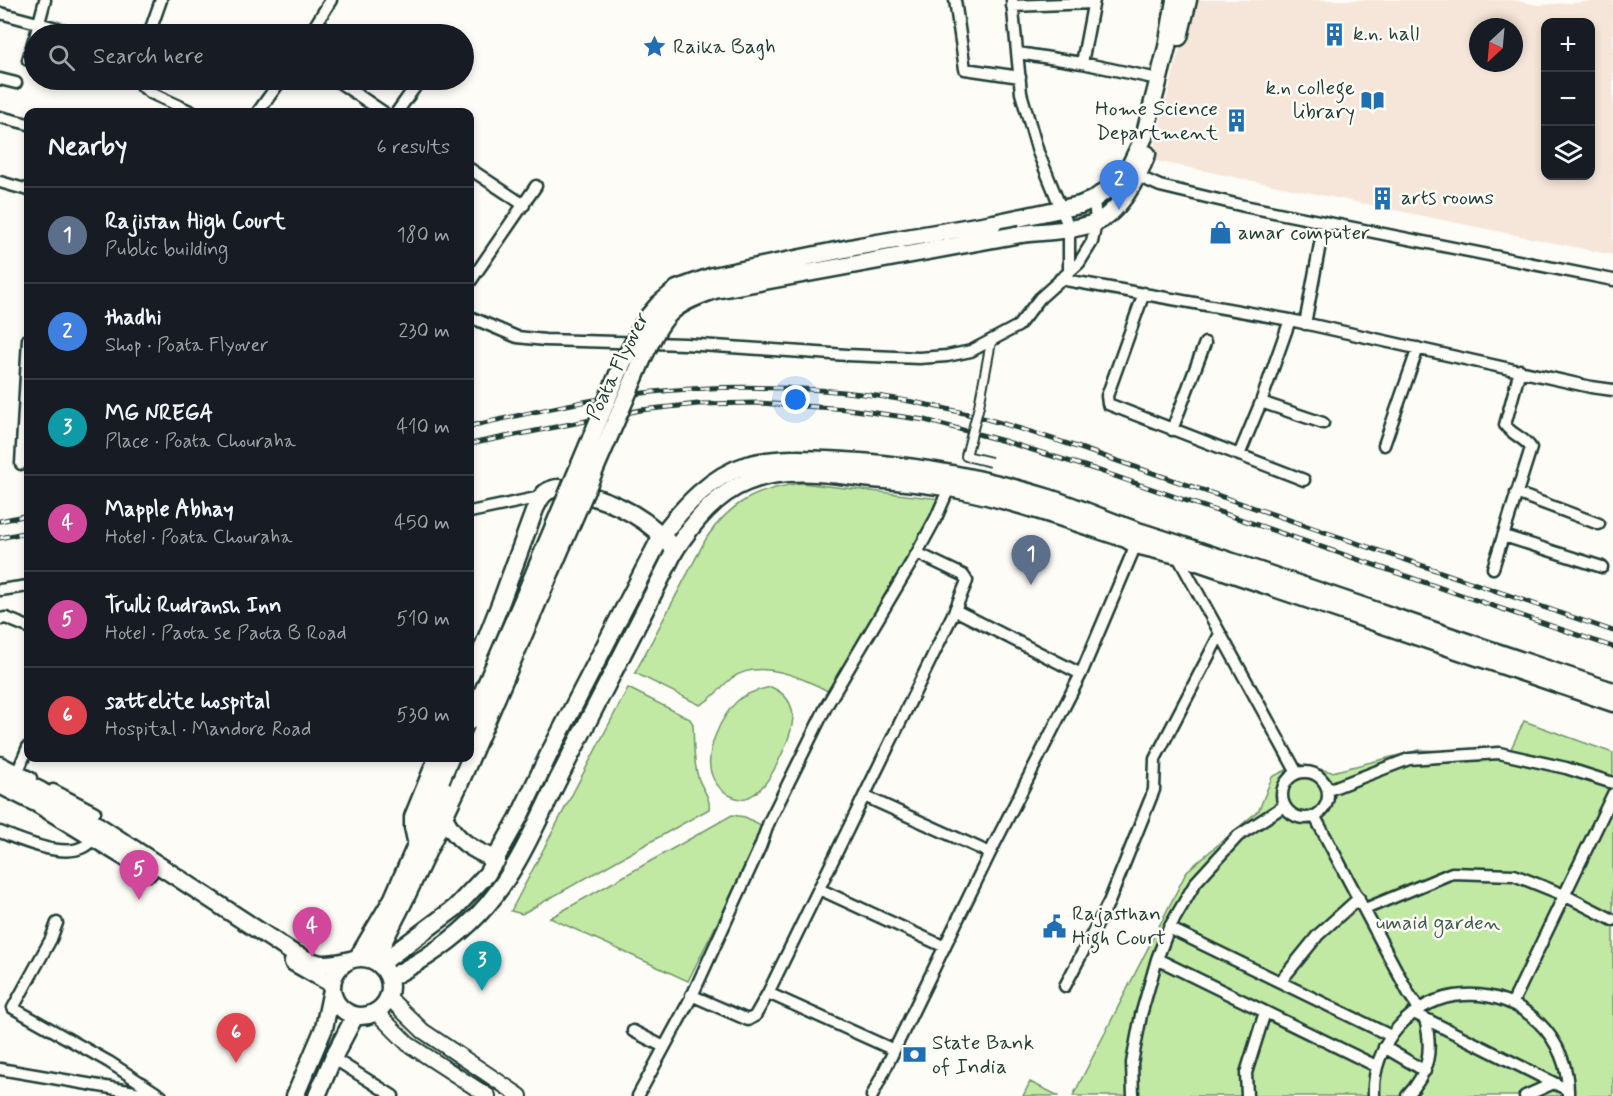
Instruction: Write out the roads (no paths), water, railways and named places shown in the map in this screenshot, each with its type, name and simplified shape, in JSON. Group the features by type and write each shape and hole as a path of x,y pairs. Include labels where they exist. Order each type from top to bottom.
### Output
{"main road":[{"path":"1096,222 1122,201 1132,174 1167,47 1175,0"},
{"path":"1094,199 1132,174 1151,141 1165,97 1188,0"},
{"name":"Poata Flyover","path":"474,712 622,362 646,319 677,289 691,282 713,276 860,246 1035,216 1094,199"},
{"name":"Poata Flyover","path":"474,733 642,358 659,326 674,309 689,299 715,290 1096,222"},
{"path":"295,1096 324,1028 334,975 370,964 455,908 476,887 497,860 662,535 699,493 721,477 748,465 772,460 812,459 861,462 934,470 987,481 1051,499 1177,555 1613,703"},
{"path":"0,785 38,797 96,825 293,953 311,961 327,966 370,964 410,967 465,927 479,914 503,884 535,827 675,550 699,519 724,494 745,482 790,472 838,474 949,488 984,495 1126,538 1138,538 1248,566 1613,691"},
{"path":"474,670 541,497 548,491 560,488 598,498 629,511 662,535 675,550"},
{"path":"590,679 607,687"},
{"path":"417,845 413,817 435,762"},
{"name":"Poata Flyover","path":"370,964 444,817 454,762"},
{"name":"Poata Flyover","path":"370,964 393,898 417,845 461,762"},
{"path":"0,771 38,797"},
{"path":"444,817 456,836 467,846 497,860"},
{"path":"96,825 332,987 339,1007 355,1016 376,1012 384,1006 391,992 370,964"},
{"path":"317,1096 333,1058 355,1016"}],"street":[{"path":"38,24 45,0"},
{"path":"153,24 161,0"},
{"path":"316,24 331,0"},
{"path":"955,0 965,69 1020,77"},
{"path":"1064,275 1069,228 1025,113 1012,3 1093,2 1082,63"},
{"path":"0,13 24,26"},
{"path":"1018,53 1082,63 1158,79"},
{"path":"0,80 16,83"},
{"path":"147,90 183,108"},
{"path":"261,108 274,90"},
{"path":"351,90 377,108"},
{"path":"400,108 413,90"},
{"path":"0,117 24,123"},
{"path":"474,172 524,205"},
{"path":"1132,174 1160,186 1244,206 1613,280"},
{"path":"0,182 24,189"},
{"path":"474,276 536,186"},
{"path":"474,319 517,338 684,344 847,355 919,358 947,356 971,351 1018,326 1040,298 1079,263 1092,243 1096,222 1094,199"},
{"path":"1305,324 1324,223"},
{"path":"1064,275 1144,293 1290,320 1613,390"},
{"path":"1144,293 1107,396 1108,404 1304,480"},
{"path":"1239,455 1261,402 1290,320"},
{"path":"987,481 991,462 966,456 979,406 990,342"},
{"path":"1172,430 1205,343"},
{"path":"1384,445 1418,348"},
{"path":"1493,568 1532,448 1528,442 1504,425 1520,370"},
{"path":"1261,402 1323,423"},
{"path":"21,464 24,418"},
{"path":"638,1096 691,995 760,847 769,822 827,705 936,518 949,488"},
{"path":"1516,493 1599,524"},
{"path":"474,511 541,497"},
{"path":"1504,536 1602,567"},
{"path":"872,1096 990,853 1081,674 1138,538"},
{"path":"691,995 748,1020 755,1016 768,993 955,610 967,581 965,577 916,553"},
{"path":"1177,555 1297,773"},
{"path":"0,590 24,587"},
{"path":"955,610 1081,674"},
{"path":"0,618 24,625"},
{"path":"1065,987 1109,902 1154,789 1155,759 1220,634"},
{"path":"1328,790 1409,759 1499,753 1566,768 1613,783"},
{"path":"18,771 24,757"},
{"path":"0,762 18,771 96,825 80,849 70,851 30,843 0,832"},
{"path":"1309,772 1319,776 1328,790 1326,806 1315,817 1298,818 1284,806 1281,798 1283,785 1288,778 1297,773 1309,772"},
{"path":"1512,1004 1613,794"},
{"path":"864,796 990,853"},
{"path":"1133,1096 1132,1063 1141,1015 1157,959 1169,928 1196,882 1238,836 1284,806"},
{"path":"1315,817 1420,1014 1428,1042 1425,1071 1407,1096"},
{"path":"1365,909 1452,873 1514,874 1564,895 1613,920"},
{"path":"819,889 945,947"},
{"path":"1280,982 1318,935 1359,898"},
{"path":"57,923 51,939 14,1008 109,1062 159,1096"},
{"path":"1169,928 1391,1036"},
{"path":"1157,959 1376,1065"},
{"path":"768,993 894,1050"},
{"path":"1374,1096 1373,1083 1376,1065 1383,1047 1399,1026 1420,1014 1439,999 1462,994 1481,995 1512,1004 1538,1021 1556,1042 1566,1066 1569,1079 1568,1093"},
{"path":"388,998 423,1031 520,1096"},
{"path":"376,1012 408,1044 488,1096"},
{"path":"1247,1096 1246,1073 1265,1012"},
{"path":"1420,1014 1554,1083 1568,1093"},
{"path":"633,1031 664,1047"},
{"path":"1383,1047 1425,1071"},
{"path":"333,1058 393,1096"},
{"path":"0,1069 159,1096"},
{"path":"1525,1096 1554,1083"}],"railway":[{"path":"474,425 600,399 677,390 787,388 895,399 966,414 1059,441 1613,631"},
{"path":"474,443 641,410 698,404 759,403 848,409 925,420 1004,441 1097,470 1613,647"},
{"path":"0,521 24,516"},
{"path":"0,538 24,533"}],"place":[{"name":"k.n. hall","path":"1335,34"},
{"name":"Raika Bagh","path":"655,47"},
{"name":"k.n college library","path":"1373,100"},
{"name":"Home Science Department","path":"1236,121"},
{"name":"arts rooms","path":"1383,198"},
{"name":"thadhi","path":"1119,210"},
{"name":"amar computer","path":"1220,233"},
{"name":"Rajistan High Court","path":"1031,585"},
{"name":"Trulli Rudransh Inn","path":"139,900"},
{"name":"Rajasthan High Court","path":"1054,926"},
{"name":"Mapple Abhay","path":"312,957"},
{"name":"MG NREGA","path":"482,991"},
{"name":"State Bank of India","path":"914,1055"},
{"name":"sattelite hospital","path":"236,1063"}],"park label":[{"name":"umaid garden","path":"1438,923"}]}
